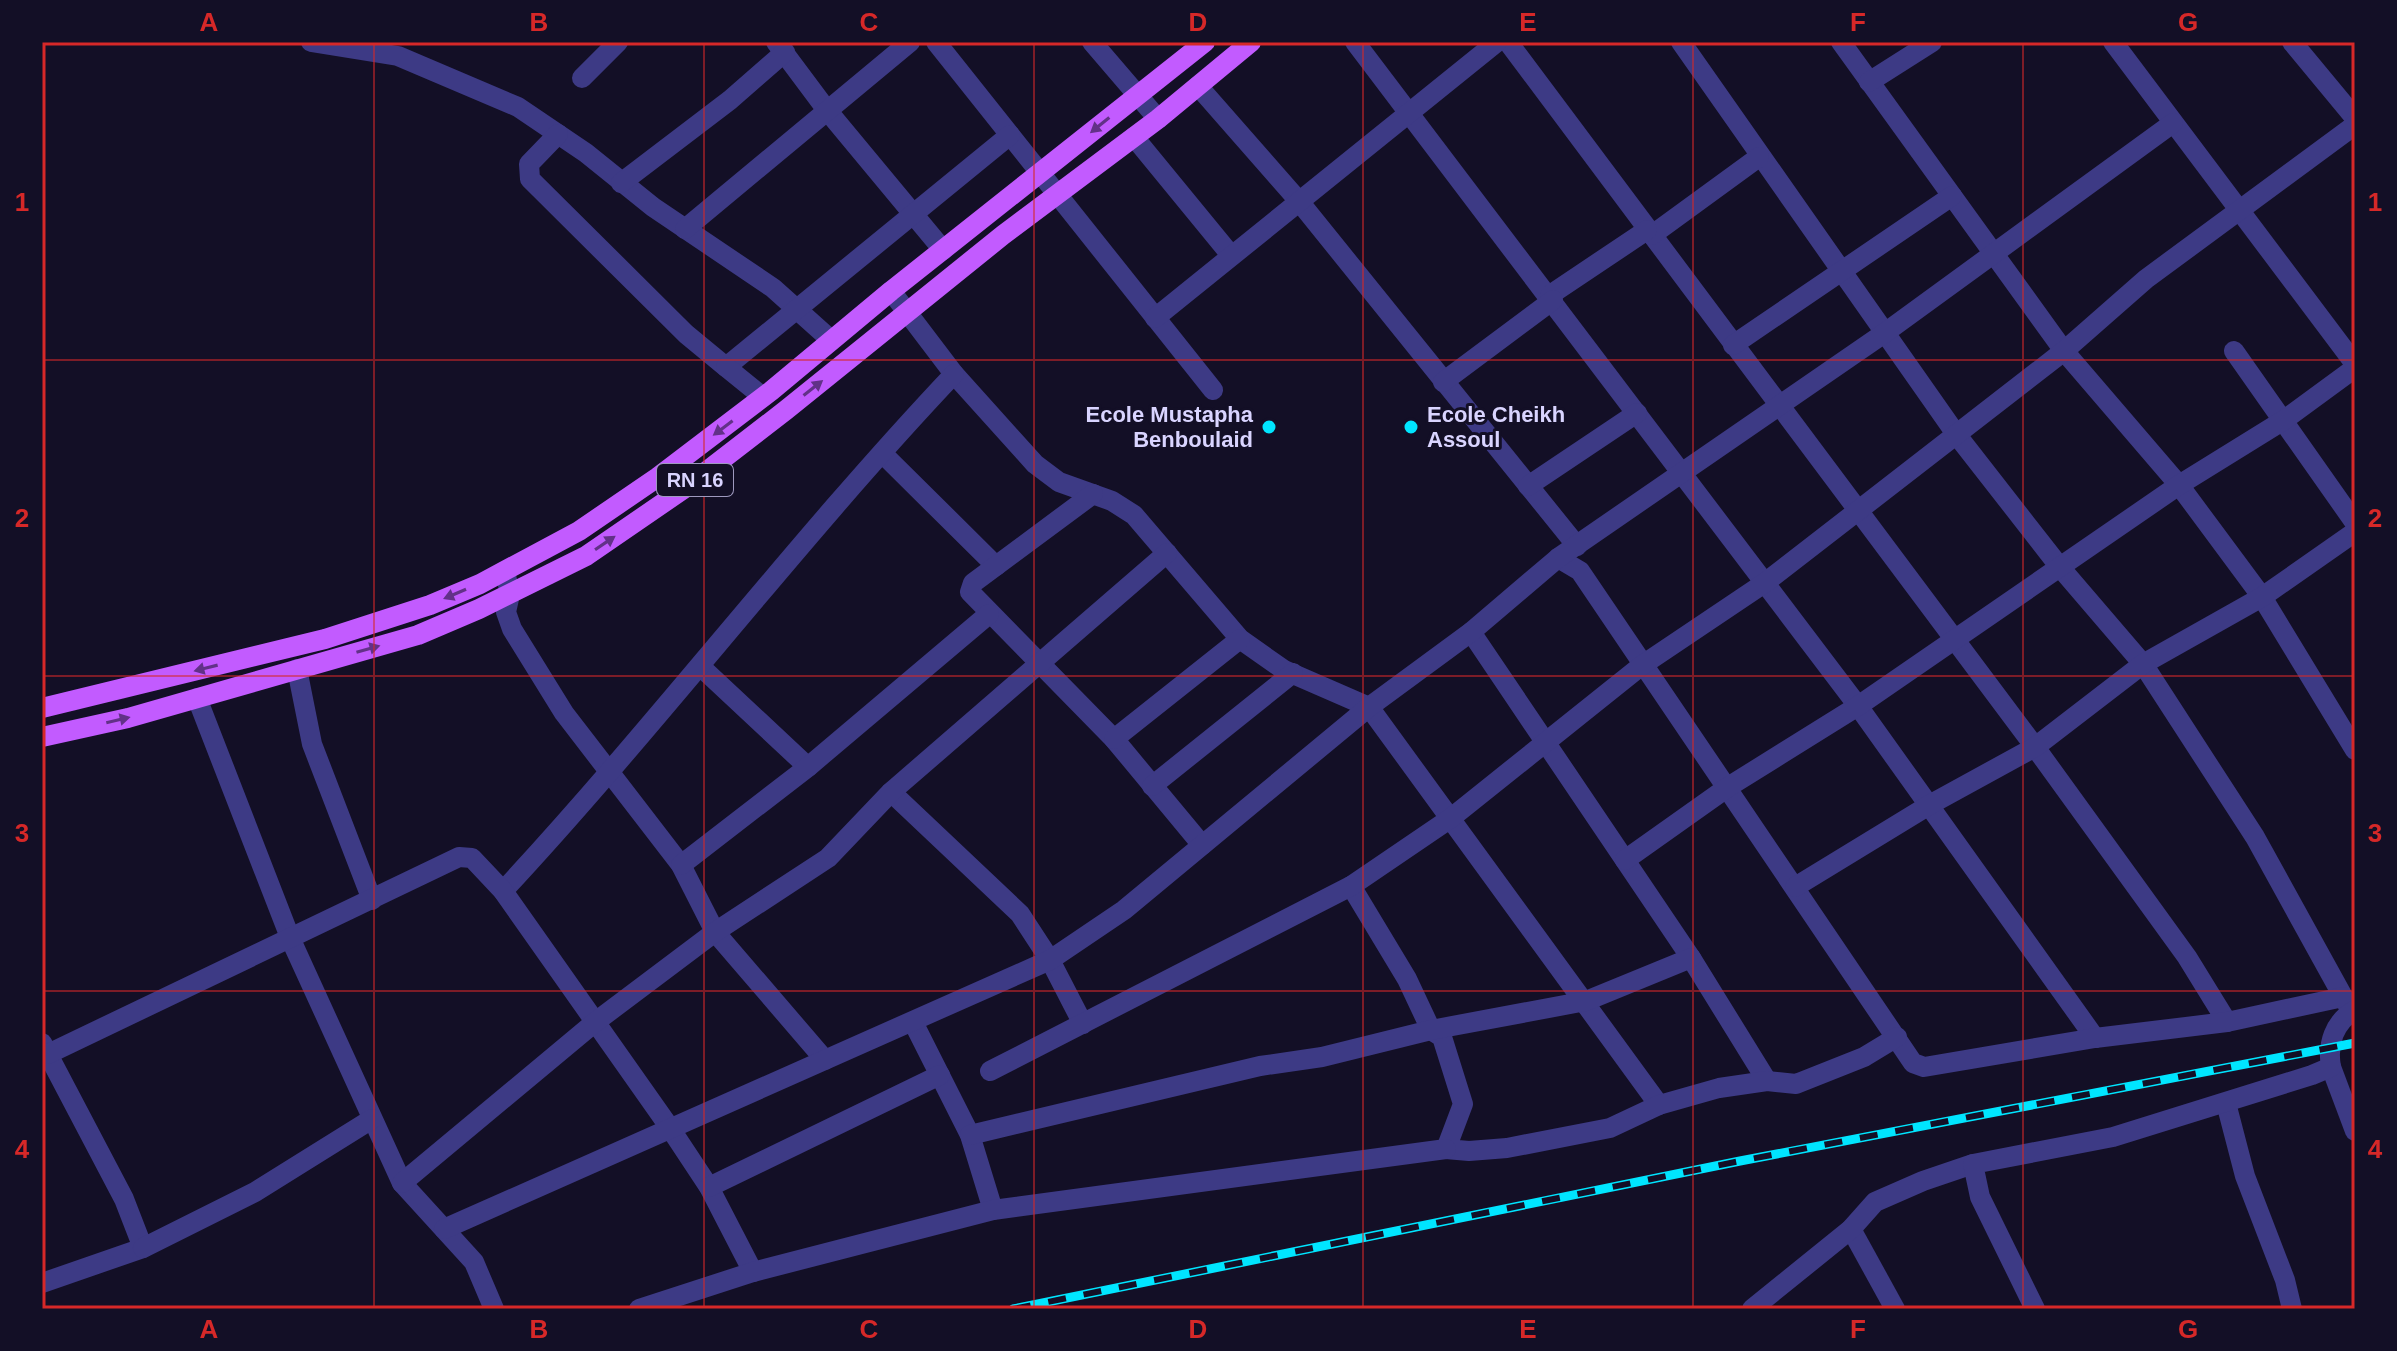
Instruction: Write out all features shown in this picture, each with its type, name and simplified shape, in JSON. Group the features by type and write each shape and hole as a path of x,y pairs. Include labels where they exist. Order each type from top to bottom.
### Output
{"main road":[{"name":"RN 16","path":"42,708 325,639 430,605 505,571 579,531 763,397 891,291 1205,42"},
{"name":"RN 16","path":"42,737 197,698 418,635 586,556 685,488 1158,119 1251,42"}],"street":[{"path":"311,42 398,56 518,107 685,229 773,288 831,340"},
{"path":"582,78 618,42"},
{"path":"685,229 910,42"},
{"path":"936,42 1213,390"},
{"path":"1092,42 1158,119"},
{"path":"1355,42 1552,298 1931,804 2095,1038"},
{"path":"1155,318 1230,254 1410,115 1497,42"},
{"path":"1508,42 2035,747 2187,957 2227,1022"},
{"path":"1681,42 1956,434 2059,566 2143,664 2255,837 2350,1006"},
{"path":"1841,42 2064,351 2179,485 2262,597 2355,750"},
{"path":"1869,82 1932,42"},
{"path":"1625,860 1728,787 1858,706 2179,485 2284,420 2355,366 2113,42"},
{"path":"2292,42 2355,118"},
{"path":"621,183 730,100 781,47 826,109 943,250"},
{"path":"1198,86 1298,200 1577,546"},
{"path":"444,1229 1050,960 1124,910 1369,707 1471,632 1558,558 1886,332 2173,123"},
{"path":"990,1071 1351,886 1451,818 1641,666 1766,582 2064,351 2146,279 2355,125"},
{"path":"558,134 529,164 530,179 686,334 763,397"},
{"path":"726,367 1010,135"},
{"path":"1134,137 1230,254"},
{"path":"1443,382 1552,298 1759,157"},
{"path":"1733,345 1952,196"},
{"path":"891,291 954,374 1035,464 1059,482 1093,494 1134,515 1240,639 1293,673 1369,707 1659,1105"},
{"path":"2234,351 2355,523"},
{"path":"503,891 701,667 839,498 954,374"},
{"path":"1528,486 1637,413"},
{"path":"883,454 996,566"},
{"path":"1093,494 996,566 971,587 970,592 1114,739 1202,845"},
{"path":"1795,887 1931,804 2035,747 2143,664 2262,597 2355,532"},
{"path":"402,1183 594,1023 715,932 828,858 891,792 1167,553"},
{"path":"1558,558 1580,571 1629,641 1641,666 1728,787 1913,1063 1924,1067 2095,1038 2350,1006"},
{"path":"505,571 510,594 506,612 519,641 564,713 681,865 715,932 825,1060"},
{"path":"681,865 808,767 989,614"},
{"path":"1471,632 1691,958 1767,1081"},
{"path":"1114,739 1240,639"},
{"path":"701,667 808,767"},
{"path":"297,669 312,744 372,900"},
{"path":"1152,786 1293,673"},
{"path":"197,698 227,783 291,940 402,1183 474,1262 494,1309"},
{"path":"891,792 1020,914 1050,960 1083,1024"},
{"path":"143,1248 124,1199 45,1048 291,940 459,857 472,858 503,891 709,1187 753,1272"},
{"path":"1351,886 1407,979 1431,1030 1442,1037 1463,1104 1446,1149"},
{"path":"970,1135 1431,1030 1586,1001 1691,958"},
{"path":"2350,1006 2328,1049 2331,1067 2355,1131"},
{"path":"913,1022 970,1135 993,1210"},
{"path":"639,1309 753,1272 993,1210 1446,1149 1507,1148 1610,1128 1659,1105 1719,1088 1767,1081 1796,1084 1828,1074 1897,1037"},
{"path":"1754,1308 1851,1229 1875,1202 1923,1181 1973,1164 2113,1137 2331,1067"},
{"path":"709,1187 940,1075"},
{"path":"2226,1103 2245,1176 2285,1280 2292,1309"},
{"path":"42,1283 143,1248 255,1192 372,1119"},
{"path":"1973,1164 1980,1197 2035,1309"},
{"path":"1851,1229 1895,1309"}],"railway":[{"path":"1013,1309 1740,1161 2355,1043"}],"place":[{"name":"Ecole Mustapha Benboulaid","path":"1269,427"},
{"name":"Ecole Cheikh Assoul","path":"1411,427"}]}
